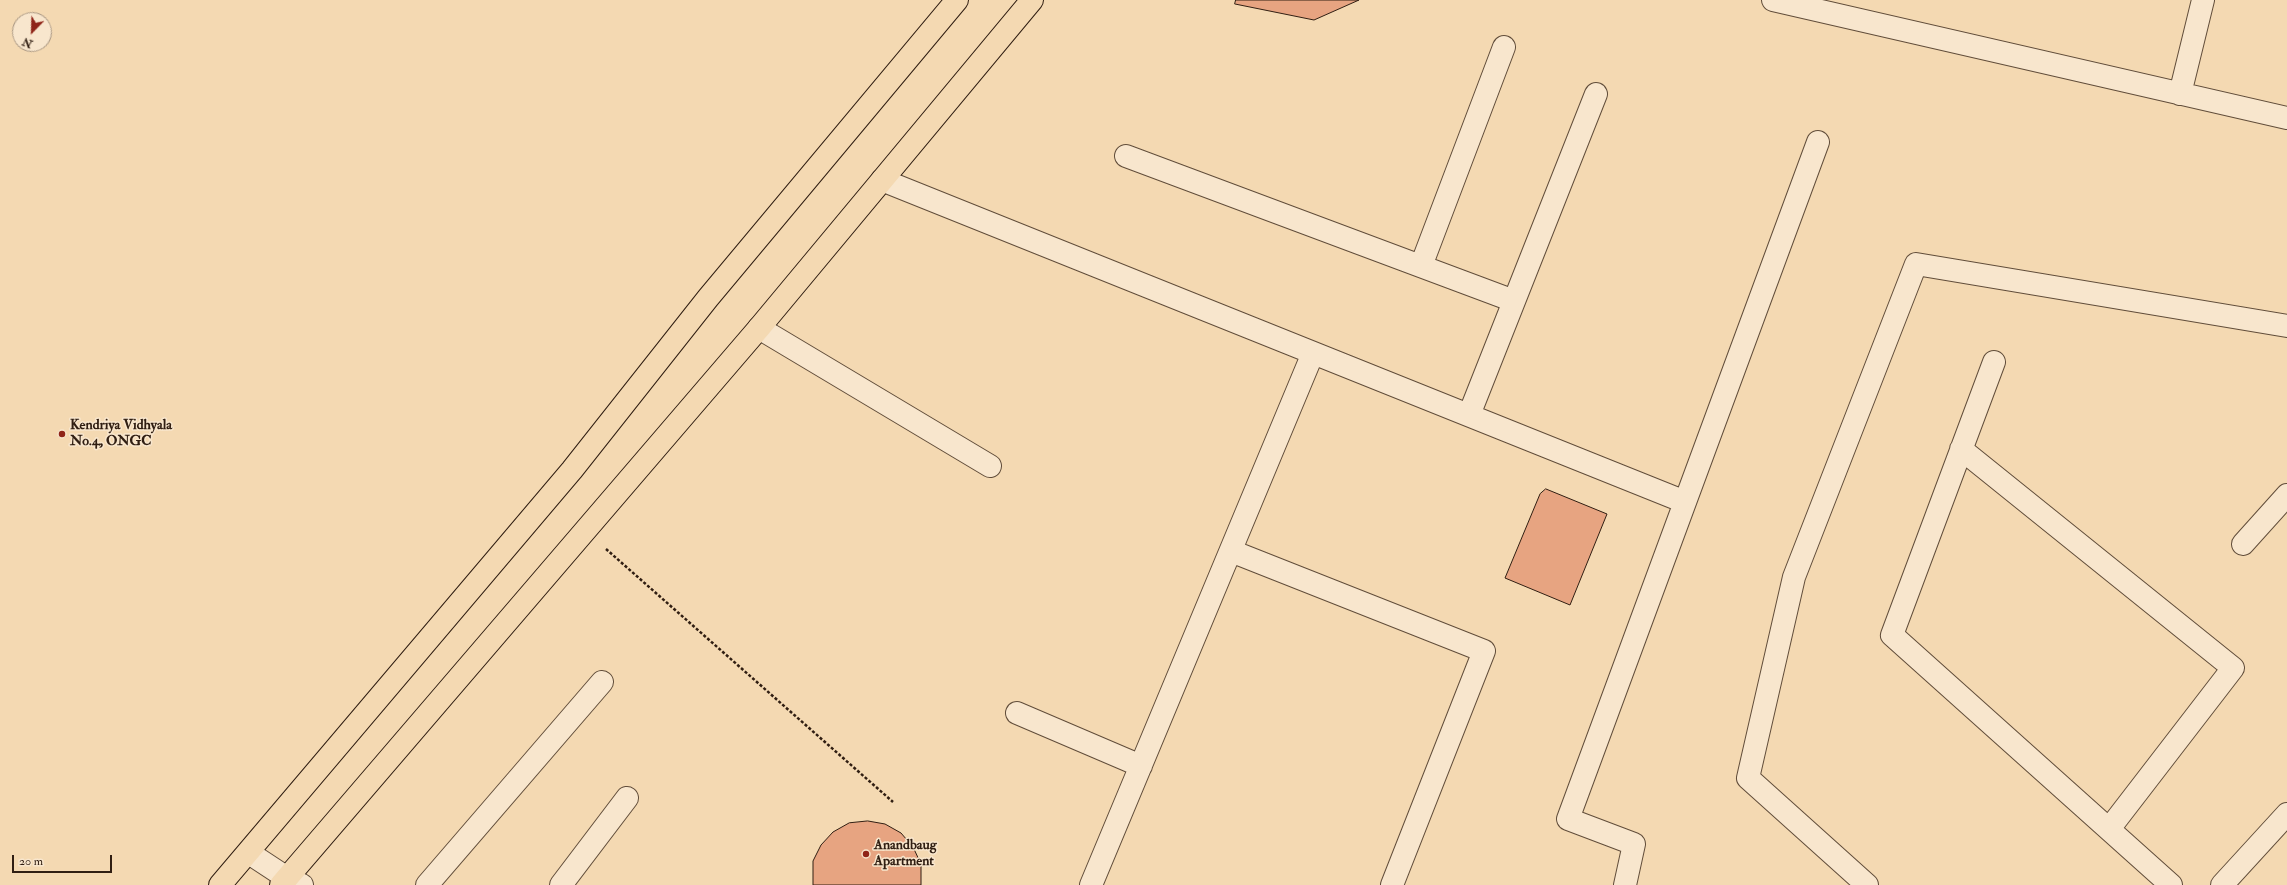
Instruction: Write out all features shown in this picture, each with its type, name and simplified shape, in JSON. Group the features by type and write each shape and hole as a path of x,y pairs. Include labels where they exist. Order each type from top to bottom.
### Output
{"main road":[{"path":"220,885 249,853 329,754 572,470 708,298 957,0"},
{"path":"290,883 759,328 1032,0"}],"street":[{"path":"1773,0 2287,118"},
{"path":"2180,94 2203,0"},
{"path":"1421,266 1504,47"},
{"path":"1468,415 1596,94"},
{"path":"1625,885 1634,844 1568,819 1818,142"},
{"path":"1126,156 1514,301"},
{"path":"882,180 1685,502"},
{"path":"1867,885 1748,778 1794,577 1916,264 2287,326"},
{"path":"759,328 990,466"},
{"path":"1091,885 1313,353"},
{"path":"1994,362 1892,635 2171,885"},
{"path":"1961,449 2233,668 2109,829"},
{"path":"2243,544 2287,495"},
{"path":"1231,551 1484,651 1392,885"},
{"path":"427,885 602,682"},
{"path":"1017,713 1141,766"},
{"path":"561,885 627,798"},
{"path":"2222,885 2287,814"},
{"path":"249,853 290,883"}],"path":[{"path":"586,532 893,802"}],"building":[{"path":"1236,0 1359,0 1314,20 1235,4"},
{"path":"1546,489 1607,514 1570,605 1505,578 1540,494"},
{"name":"Anandbaug Apartment","path":"868,821 885,824 901,833 913,847 921,864 921,885 813,885 813,861 821,845 833,832 849,823"}],"place":[{"name":"Kendriya Vidhyala No.4, ONGC","path":"62,434"},
{"name":"Anandbaug Apartment","path":"866,854"}]}
